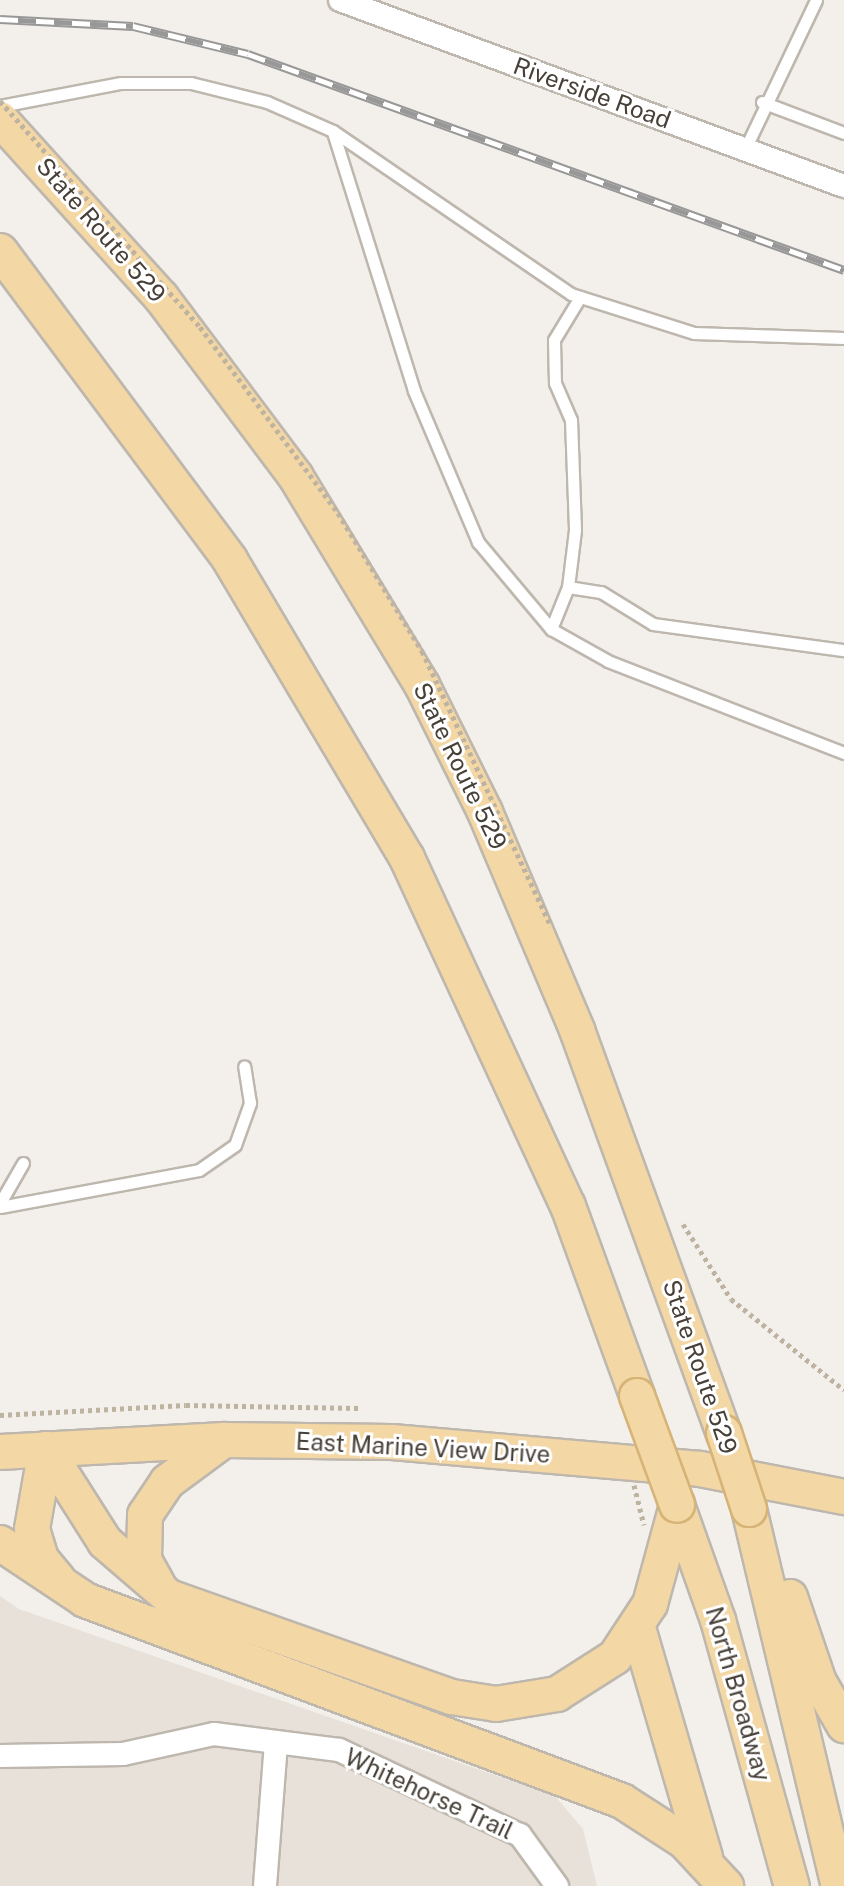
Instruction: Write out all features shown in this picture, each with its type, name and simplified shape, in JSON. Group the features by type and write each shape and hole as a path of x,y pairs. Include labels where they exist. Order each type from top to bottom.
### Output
{"main road":[{"name":"State Route 529","path":"0,119 161,297 359,574 485,812 577,1030 749,1509"},
{"path":"0,251 230,560 407,858 562,1192 677,1505 638,1628 577,1685 496,1704 452,1697 169,1597 105,1542 46,1449"},
{"path":"169,1597 144,1560 145,1515 167,1482 224,1440"},
{"name":"East Marine View Drive","path":"0,1452 224,1440 481,1447 700,1469 844,1497"},
{"path":"46,1449 35,1544 49,1570 85,1600"},
{"name":"North Broadway","path":"677,1505 718,1620 792,1886"},
{"path":"749,1509 819,1682 844,1725"},
{"name":"North Broadway","path":"749,1509 839,1886"},
{"path":"0,1543 85,1600 594,1788 663,1826 717,1874"},
{"path":"638,1628 683,1799 717,1874"}],"street":[{"name":"Riverside Road","path":"340,0 844,186"},
{"name":"Whitehorse Trail","path":"0,1756 123,1754 214,1734 339,1750 520,1835 557,1886"},
{"path":"265,1886 276,1744"}],"lane":[{"path":"745,149 762,102 816,0"},
{"path":"0,103 121,83 191,83 267,102 333,131 580,297 694,333 844,338"},
{"path":"762,102 844,133"},
{"path":"333,131 414,391 478,542 551,629 608,661 844,753"},
{"path":"551,629 568,587 575,530 571,420 555,383 554,340 580,297"},
{"path":"568,587 601,592 653,624 844,650"},
{"path":"0,1205 199,1170 235,1145 250,1103 244,1066"},
{"path":"0,1205 23,1163"}],"path":[{"path":"0,103 200,327 323,491 422,651 557,940"},
{"path":"679,1216 731,1299 844,1390"},
{"path":"0,1415 113,1408 114,1444"},
{"path":"643,1535 644,1525"}],"shaded area":[{"path":"0,1596 19,1609 555,1796 583,1829 597,1886 0,1886"}],"railway":[{"path":"0,19 133,26 248,54 844,270"}]}
